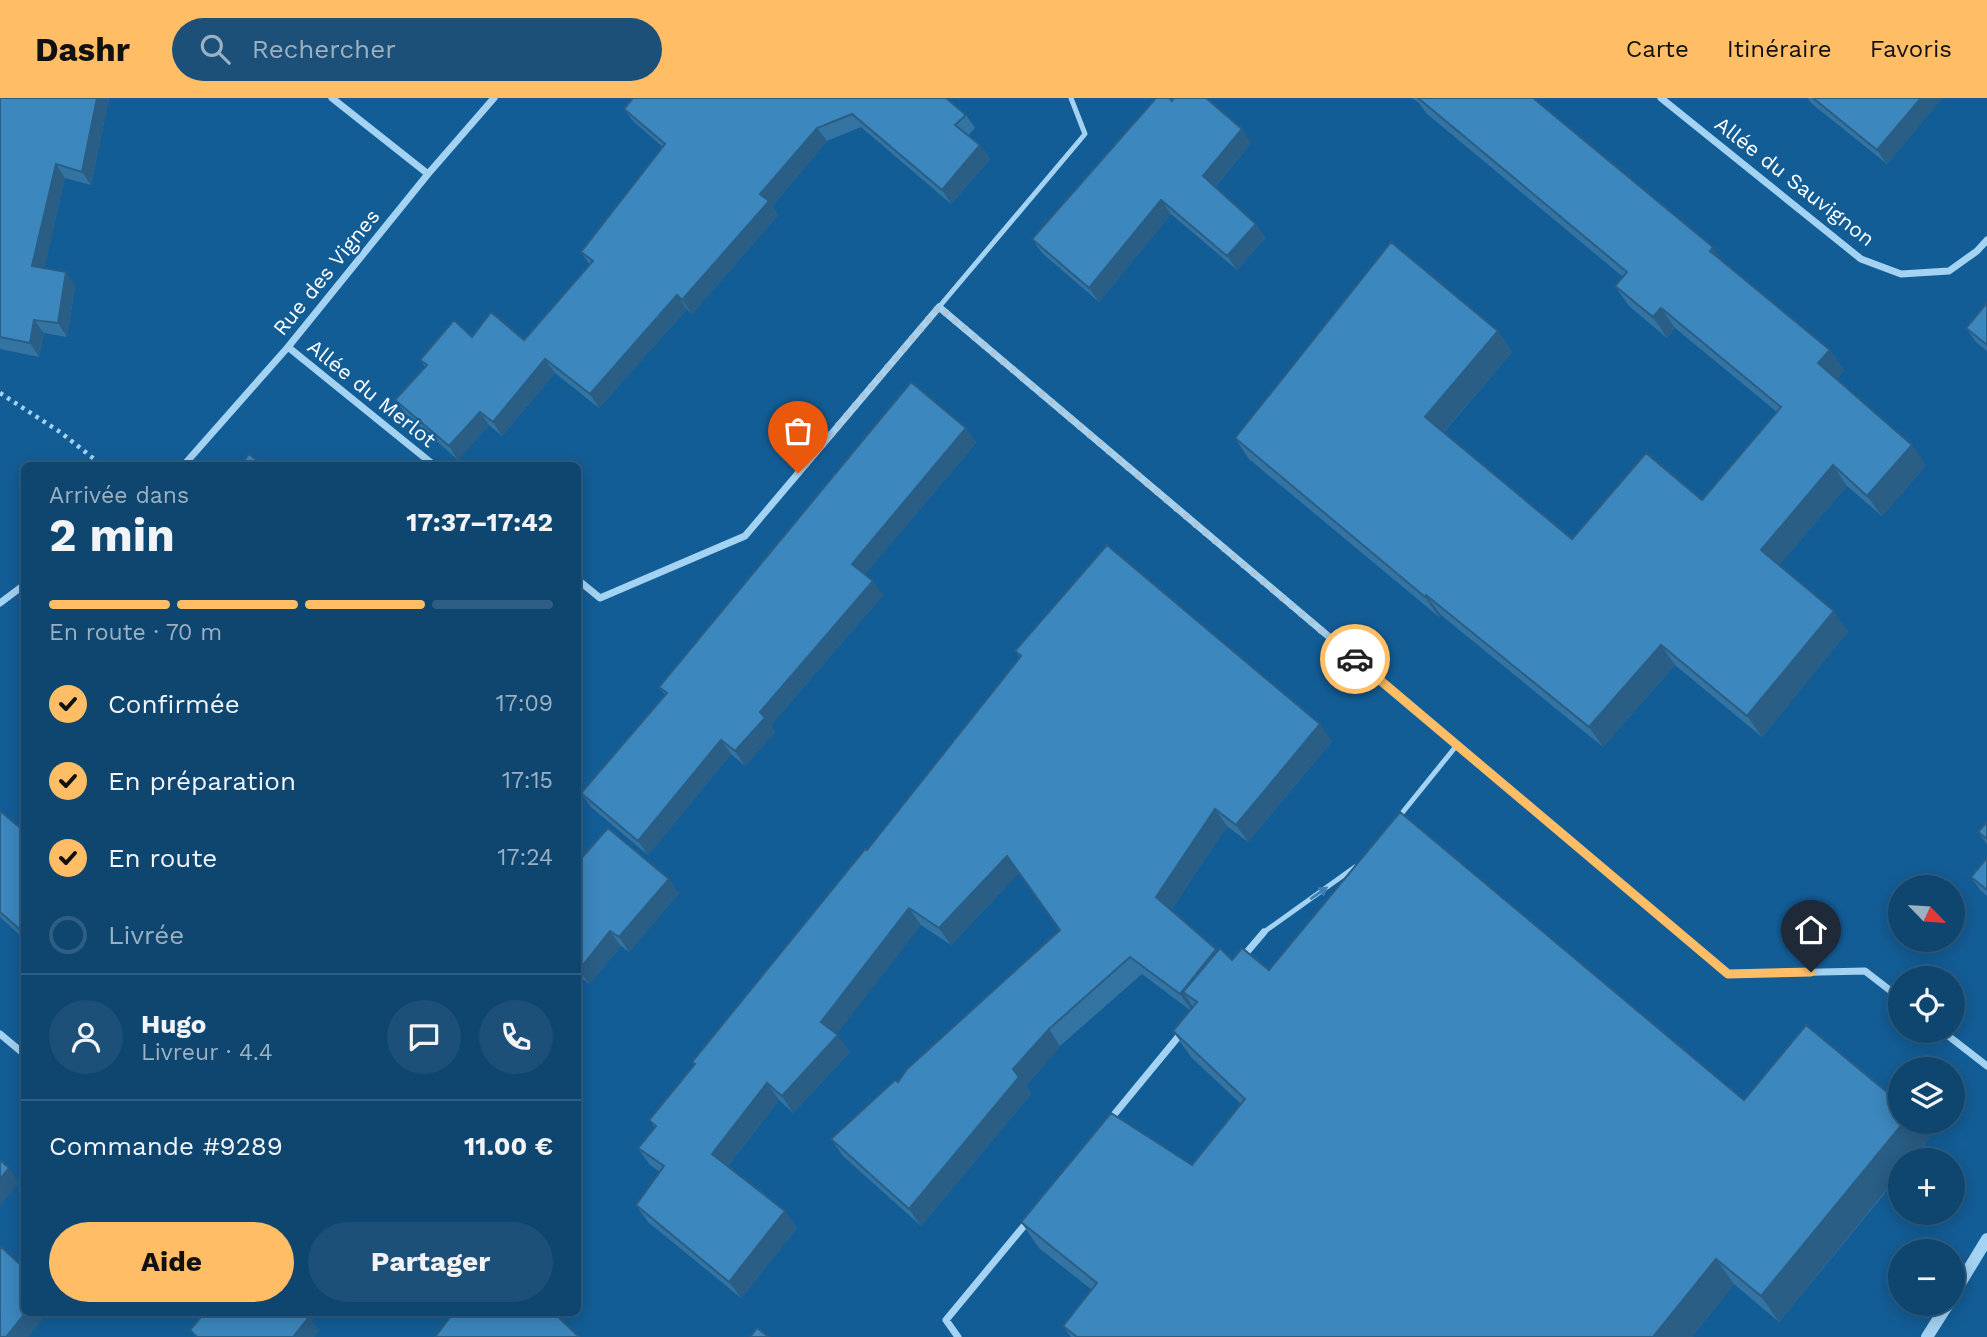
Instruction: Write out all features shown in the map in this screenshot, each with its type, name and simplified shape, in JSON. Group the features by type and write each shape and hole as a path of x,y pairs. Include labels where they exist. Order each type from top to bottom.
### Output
{"street":[{"path":"332,98 428,174"},
{"name":"Rue des Vignes","path":"187,462 288,347 428,174 494,98"},
{"name":"Allée du Sauvignon","path":"1661,98 1861,258 1901,274 1949,271 1978,251 1987,240"},
{"path":"581,582 600,598 745,536 939,307 1728,974 1865,971 1888,989"},
{"name":"Allée du Merlot","path":"288,347 430,462"},
{"path":"0,603 21,587"},
{"path":"1237,965 1264,932"},
{"path":"1105,1126 1193,1018"},
{"path":"0,1034 21,1052"},
{"path":"1957,1043 1987,1066"},
{"path":"958,1337 946,1320 1034,1213"},
{"path":"1965,1275 1987,1239"},
{"path":"1927,1337 1940,1316"}],"lane":[{"path":"939,307 1085,134 1071,98"},
{"path":"1396,820 1457,745"},
{"path":"1264,932 1362,861"}],"path":[{"path":"0,393 60,432 98,462"}],"building":[{"path":"0,98 97,98 82,172 56,164 32,266 66,272 58,323 34,320 30,343 0,337"},
{"path":"633,98 946,98 966,115 955,125 980,145 942,190 852,114 817,128 760,194 769,201 682,300 677,295 590,394 545,359 493,422 480,412 449,446 395,400 427,365 420,360 454,320 472,337 491,312 524,340 593,261 581,252 665,144 624,109"},
{"path":"1156,98 1169,98 1172,101 1174,98 1206,98 1242,129 1203,176 1256,224 1227,256 1161,200 1089,288 1032,239"},
{"path":"1418,98 1533,98 1713,247 1710,251 1830,350 1818,363 1912,445 1867,496 1833,465 1761,550 1834,611 1747,716 1661,645 1589,727 1426,595 1425,597 1235,438 1391,242 1498,331 1425,417 1572,539 1646,453 1702,500 1781,407 1661,308 1653,317 1615,286 1627,272"},
{"path":"1813,98 1921,98 1877,150"},
{"path":"1987,303 1987,345 1966,328"},
{"path":"911,382 966,428 852,564 873,581 760,712 765,718 735,751 721,740 638,841 581,793 667,693 659,687"},
{"path":"249,454 259,462 243,462"},
{"path":"1107,545 1320,724 1236,825 1215,809 1156,897 1216,949 1180,994 1130,957 1049,1029 1013,1069 1019,1077 909,1209 831,1139 895,1080 898,1082 907,1069 1060,930 1007,856 939,928 909,908 821,1022 838,1035 782,1096 767,1083 712,1154 785,1211 729,1282 636,1205 664,1166 638,1148 656,1126 649,1120 695,1064 692,1062 865,849 867,850 1021,656 1015,651"},
{"path":"0,811 21,828 21,930 0,912"},
{"path":"1400,812 1744,1100 1806,1025 1888,1093 1888,1134 1894,1134 1761,1296 1716,1259 1653,1337 1077,1337 1063,1326 1097,1283 1021,1222 1111,1113 1192,1165 1245,1099 1173,1031 1197,1002 1183,992 1220,948 1232,960 1242,948 1269,970"},
{"path":"1987,822 1987,839 1978,832"},
{"path":"608,828 669,879 619,937 610,931 581,967 581,859"},
{"path":"1987,858 1987,890 1971,877"},
{"path":"0,1160 9,1168 0,1179"},
{"path":"0,1246 21,1265 23,1316 6,1337 0,1337"},
{"path":"202,1316 309,1317 293,1337 197,1337 190,1330"},
{"path":"451,1316 557,1316 579,1337 435,1337"},
{"path":"757,1328 769,1337 750,1337"}],"way so far":[{"path":"798,473 939,307 1355,659"}],"route":[{"path":"1355,659 1728,974 1811,972"}]}
